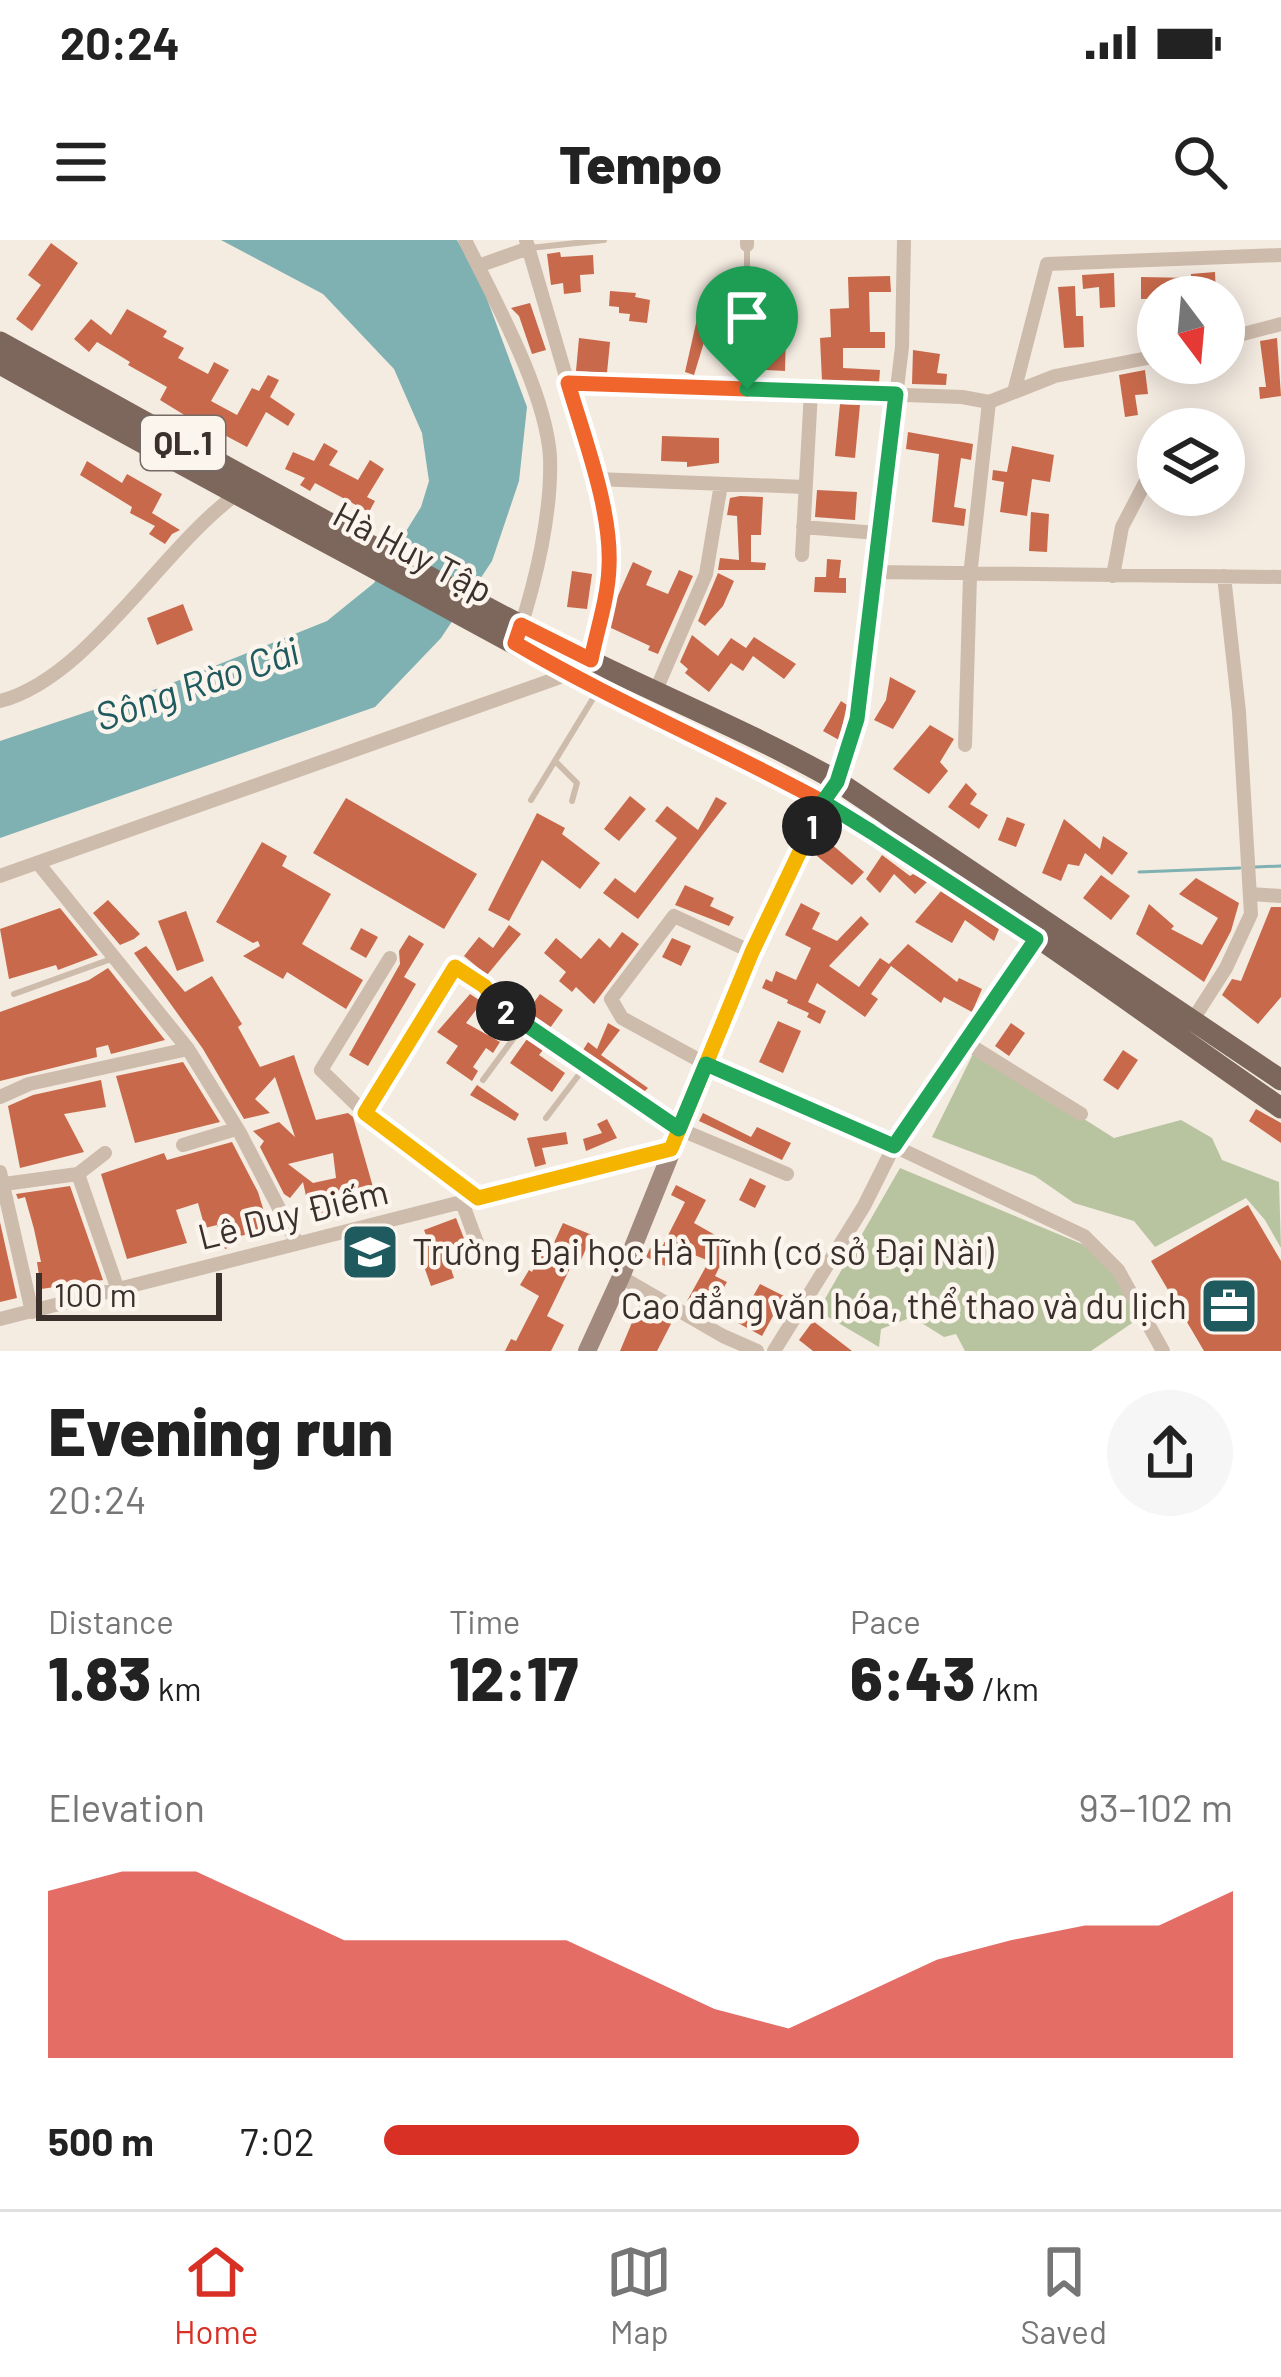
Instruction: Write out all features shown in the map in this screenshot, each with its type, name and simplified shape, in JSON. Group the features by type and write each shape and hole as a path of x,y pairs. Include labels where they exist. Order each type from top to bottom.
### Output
{"main road":[{"name":"Hà Huy Tập","path":"0,342 362,552 518,634 656,690 837,782 1281,1080"},
{"name":"Hà Huy Tập","path":"0,364 233,496 362,552"},
{"name":"Hà Huy Tập","path":"518,634 569,674 732,752 823,802 1036,939 1281,1108"}],"street":[{"path":"465,240 515,344 550,458 539,552 518,634"},
{"path":"587,1351 622,1277 752,952 837,782 857,719 902,347 904,240"},
{"path":"478,266 527,244 596,479 609,571 591,660"},
{"path":"1014,392 1047,264 1281,255"},
{"path":"1245,333 1281,324"},
{"path":"568,383 896,394 989,402 1055,376 1137,360"},
{"path":"802,555 811,391"},
{"path":"965,745 970,576 989,402"},
{"path":"596,479 805,488"},
{"path":"656,690 706,574 721,484"},
{"path":"0,701 61,673 233,496"},
{"path":"1113,576 1122,527 1137,498"},
{"path":"803,526 878,533"},
{"path":"872,572 1281,577"},
{"path":"1192,1021 1246,931 1251,914 1239,712 1224,577"},
{"path":"0,876 569,674"},
{"path":"38,863 188,1049 297,1243"},
{"path":"1251,893 1281,896"},
{"path":"752,952 674,916 611,999 622,1018 706,1064 1084,1236 1118,1270 1163,1351"},
{"path":"774,1351 864,1206 894,1146 1036,939"},
{"path":"390,958 321,1070 470,1200 480,1251"},
{"path":"365,1113 455,967 468,973 503,1009 679,1129 787,1174"},
{"path":"965,1042 1081,1114"},
{"path":"0,1097 29,1084 188,1049"},
{"path":"183,1145 236,1129"},
{"name":"Lê Duy Điếm","path":"0,1319 671,1149"},
{"path":"32,1312 2,1178 78,1174 105,1153"},
{"path":"78,1174 118,1290"},
{"path":"622,1277 719,1343 757,1351"}],"lane":[{"path":"527,244 604,240"},
{"path":"747,243 747,389"},
{"path":"531,800 599,689"},
{"path":"555,761 577,782 572,801"},
{"path":"14,994 117,957"},
{"path":"483,1080 524,1024"},
{"path":"546,1118 586,1066"}],"green space":[{"path":"975,1050 1114,1138 1181,1120 1212,1138 1222,1160 1279,1182 1281,1248 1246,1198 1155,1247 1134,1221 1074,1203 1035,1176 932,1137"},
{"path":"900,1168 1082,1244 1111,1269 1138,1319 1091,1351 965,1351 956,1334 944,1337 912,1317 881,1329 879,1347 818,1311"}],"water":[{"name":"Sông Rào Cái","path":"221,240 457,240 480,280 527,407 519,481 492,561 441,638 375,707 0,838 0,741 162,687 327,621 374,583 421,507 429,481 422,433 394,369 323,294"}],"building":[{"path":"51,243 78,263 32,331 16,319 41,285 28,275"},
{"path":"560,252 561,257 593,255 594,274 580,275 581,292 564,294 563,283 551,285 547,254"},
{"path":"1114,273 1115,307 1100,308 1099,287 1083,289 1082,275"},
{"path":"890,276 891,292 869,292 870,332 885,332 885,348 843,348 843,368 880,370 879,383 822,381 820,338 831,337 830,309 849,308 848,277"},
{"path":"1075,286 1084,347 1064,348 1058,287"},
{"path":"610,291 636,293 635,297 650,300 647,323 629,321 630,314 609,306"},
{"path":"530,303 546,350 532,354 519,316 511,308"},
{"path":"127,309 167,331 163,337 184,348 178,358 208,374 214,362 229,370 211,401 237,415 252,388 259,391 268,375 279,380 270,397 295,414 288,426 266,412 247,447 160,400 167,387 128,365 130,362 97,342 89,352 74,339 91,319 111,335"},
{"path":"697,319 726,324 724,341 705,339 694,375 685,372"},
{"path":"767,332 786,332 785,371 766,370"},
{"path":"579,338 610,342 607,373 576,371"},
{"path":"1277,338 1281,396 1260,399 1259,387 1266,387 1260,341"},
{"path":"913,350 940,354 937,373 947,374 946,385 912,384"},
{"path":"1137,372 1137,384 1147,384 1148,394 1135,395 1137,415 1125,417 1119,375"},
{"path":"840,404 860,405 855,458 835,456"},
{"path":"908,432 973,444 971,460 961,458 954,507 966,509 964,526 932,522 939,454 906,449"},
{"path":"662,436 719,438 719,463 687,467 687,462 661,461"},
{"path":"324,443 338,451 329,465 358,480 370,460 384,469 367,497 375,501 369,512 315,483 310,491 300,485 305,478 285,469 293,452 314,461"},
{"path":"1012,446 1054,455 1050,482 1032,479 1027,516 1000,512 1004,482 992,480 993,470 1007,472"},
{"path":"87,461 122,483 127,474 162,494 152,513 180,530 165,544 149,534 155,526 80,475"},
{"path":"817,490 857,492 855,520 815,517"},
{"path":"763,497 761,535 751,535 751,562 766,563 765,570 718,570 720,558 739,560 737,516 727,515 730,498"},
{"path":"1031,512 1049,514 1047,552 1029,551"},
{"path":"827,559 841,560 839,578 846,578 846,593 814,592 815,577 826,577"},
{"path":"633,562 652,571 646,585 668,594 679,570 693,576 658,654 609,627"},
{"path":"572,571 592,574 587,609 567,607"},
{"path":"718,573 734,581 723,606 705,626 698,621"},
{"path":"183,604 193,630 157,645 147,618"},
{"path":"692,635 718,656 731,638 746,648 754,637 796,664 784,679 753,656 743,671 731,663 709,692 685,673 688,669 680,662"},
{"path":"890,677 916,691 893,729 874,720 886,700"},
{"path":"841,701 847,705 839,740 823,731"},
{"path":"930,725 954,739 940,762 948,771 929,794 893,769"},
{"path":"966,783 977,794 970,804 988,815 979,829 948,807"},
{"path":"630,796 646,809 619,841 604,829"},
{"path":"716,797 727,803 638,919 603,893 615,878 635,893 677,838 655,821 667,806 698,830"},
{"path":"346,798 477,874 444,929 313,853"},
{"path":"537,813 565,828 562,834 600,863 580,889 542,860 509,921 488,910"},
{"path":"1007,817 1025,824 1016,847 998,840"},
{"path":"1064,819 1100,849 1103,836 1128,853 1112,875 1085,853 1079,866 1068,864 1061,881 1042,873"},
{"path":"262,842 287,856 282,866 331,894 302,944 363,980 346,1009 287,972 283,979 243,956 260,946 258,941 253,943 216,922"},
{"path":"829,842 864,872 852,885 817,856"},
{"path":"882,855 910,876 927,882 915,894 894,874 880,893 866,879"},
{"path":"1101,875 1130,896 1111,920 1083,898"},
{"path":"1196,878 1239,903 1231,931 1204,982 1136,934 1149,904 1174,926 1171,929 1202,945 1218,918 1179,894"},
{"path":"685,885 714,898 710,906 734,917 729,926 675,905"},
{"path":"941,891 999,929 994,941 965,920 952,943 915,922"},
{"path":"108,900 140,934 134,939 120,945 93,913"},
{"path":"801,903 820,913 812,929 837,941 861,916 869,924 829,966 859,987 880,958 889,964 908,944 957,982 959,978 982,989 972,1012 944,997 941,1003 891,966 871,994 878,999 865,1017 817,983 808,1002 826,1011 820,1024 807,1017 809,1013 762,988 766,979 772,982 776,971 796,980 811,948 785,935"},
{"path":"1271,907 1281,907 1281,997 1258,1024 1222,995 1232,979 1241,981"},
{"path":"60,908 98,955 58,970 56,965 9,979 0,929"},
{"path":"186,911 204,961 177,971 158,921"},
{"path":"509,925 521,934 487,975 464,956 479,937 493,948"},
{"path":"361,928 378,937 366,958 350,949"},
{"path":"622,932 639,944 594,1004 576,987 572,992 559,981 566,972 544,953 556,938 581,959 599,938 610,948"},
{"path":"409,935 424,944 404,977 416,984 368,1066 349,1055 400,964 399,951"},
{"path":"672,938 691,946 681,966 662,957"},
{"path":"146,946 185,992 212,976 242,1024 238,1027 260,1067 294,1055 316,1120 348,1113 353,1117 377,1201 310,1215 303,1182 290,1198 284,1194 260,1147 264,1141 253,1131 279,1122 295,1137 275,1077 255,1099 270,1113 244,1119 203,1049 134,953","holes":["333,1153 336,1178 313,1183 288,1164"]},
{"path":"108,968 165,1040 111,1054 108,1045 96,1048 97,1057 0,1081 0,1012 89,980"},
{"path":"470,994 482,1002 466,1023 500,1042 493,1053 486,1048 473,1067 478,1071 472,1081 446,1063 458,1046 437,1032"},
{"path":"540,994 563,1010 550,1028 527,1012"},
{"path":"778,1021 801,1031 783,1073 759,1062"},
{"path":"608,1023 620,1030 601,1055 648,1088 644,1092 583,1050 588,1042 597,1049"},
{"path":"1011,1023 1025,1033 1009,1056 995,1046"},
{"path":"527,1039 543,1050 539,1055 565,1073 552,1092 510,1063"},
{"path":"1123,1050 1138,1060 1118,1090 1103,1080"},
{"path":"183,1062 220,1122 135,1143 116,1076"},
{"path":"101,1080 106,1107 64,1114 84,1152 20,1168 8,1106 33,1095"},
{"path":"477,1085 519,1114 515,1121 470,1095"},
{"path":"1256,1109 1281,1123 1281,1143 1249,1121"},
{"path":"703,1113 751,1137 757,1127 791,1143 782,1160 699,1121"},
{"path":"607,1119 617,1138 586,1151 583,1139 602,1133 597,1124"},
{"path":"566,1132 568,1144 542,1148 546,1164 535,1167 527,1138"},
{"path":"232,1142 258,1192 269,1228 237,1237 239,1244 225,1249 217,1225 205,1228 198,1203 176,1210 187,1243 127,1259 101,1174 164,1153 167,1160"},
{"path":"750,1178 766,1186 755,1208 739,1200"},
{"path":"676,1185 706,1200 694,1223 731,1244 715,1276 727,1282 709,1314 687,1301 709,1261 675,1247 665,1266 646,1257 650,1248 659,1253 685,1202 671,1195"},
{"path":"70,1186 103,1280 41,1289 34,1229 25,1197 18,1199 16,1194"},
{"name":"Cao đẳng văn hóa, thể thao và du lịch","path":"1248,1205 1281,1261 1281,1351 1204,1351 1151,1261"},
{"path":"456,1218 472,1259 450,1266 454,1278 431,1286 416,1244 428,1240 424,1230"},
{"path":"0,1222 17,1298 0,1302"},
{"path":"563,1223 592,1235 581,1260 575,1258 547,1316 564,1325 551,1351 505,1351 511,1339 516,1341 539,1296 520,1285 532,1272 544,1244 552,1247"},
{"path":"760,1284 784,1296 762,1336 738,1323"},
{"path":"641,1301 673,1320 657,1351 620,1351"},
{"path":"813,1321 852,1351 813,1351 799,1340"}],"waterway":[{"path":"1255,867 1281,866"},
{"path":"1139,872 1240,868"}],"place":[{"name":"Trường Đại học Hà Tĩnh (cơ sở Đại Nài)","path":"370,1252"},
{"name":"Cao đẳng văn hóa, thể thao và du lịch","path":"1229,1306"}],"route":[{"path":"747,389 568,383 596,479 609,549 591,660 521,625 515,643 823,802 752,952 679,1129 671,1149 478,1198 365,1113 455,967 484,986 503,1009 679,1129 706,1064 894,1146 1036,939 823,802 837,782 857,719 896,394 747,389"}]}
